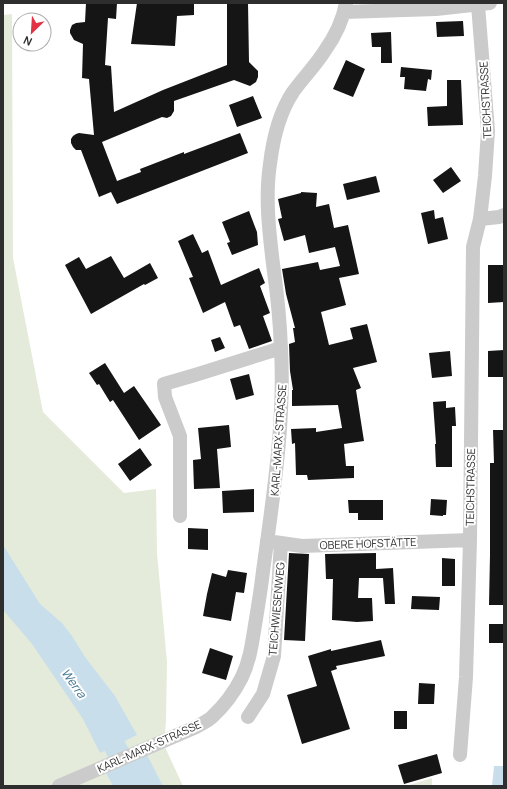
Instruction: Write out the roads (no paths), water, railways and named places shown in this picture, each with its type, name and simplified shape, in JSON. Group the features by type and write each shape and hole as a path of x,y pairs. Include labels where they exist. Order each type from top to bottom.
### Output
{"street":[{"path":"345,7 436,9 484,4"},
{"name":"TEICHSTRASSE","path":"460,755 466,677 470,540 473,247 480,219 488,131 484,4"},
{"name":"KARL-MARX-STRASSE","path":"59,786 196,727 211,718 232,693 248,663 267,541 279,445 283,389 277,294 269,228 269,166 275,136 283,111 293,92 325,51 335,33 345,7"},
{"path":"480,219 504,215"},
{"path":"180,516 180,436 165,397 164,384 281,348"},
{"name":"OBERE HOFSTÄTTE","path":"267,541 302,546 470,540"},
{"name":"TEICHWIESENWEG","path":"248,717 263,694 274,656 281,544"}],"water":[{"path":"3,545 40,604 62,623 85,657 115,696 137,735 100,753 83,719 32,644 3,610"},
{"path":"147,755 163,786 113,786 106,773"},
{"path":"494,766 504,766 504,786 492,786"}],"waterway":[{"name":"Werra","path":"101,719 135,786"}]}
